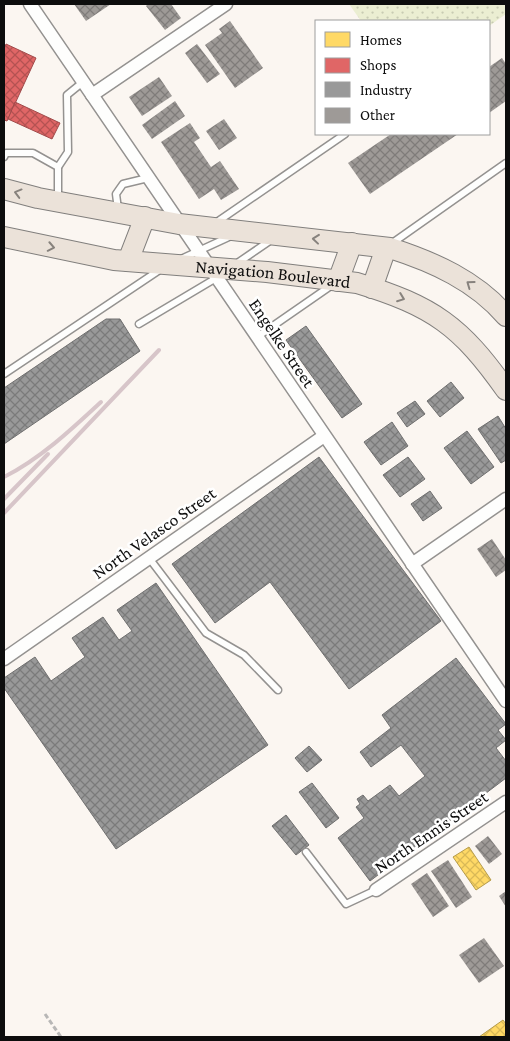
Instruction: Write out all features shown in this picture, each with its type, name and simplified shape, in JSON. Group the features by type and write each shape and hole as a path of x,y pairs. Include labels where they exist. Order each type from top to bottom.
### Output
{"main road":[{"path":"4,189 58,202 179,224 244,230 386,248 408,254 463,278 493,301 506,316"},
{"path":"128,261 145,217"},
{"name":"Navigation Boulevard","path":"4,236 128,261 213,266 338,281 372,288 414,303 440,318 464,337 485,360 506,390"},
{"path":"338,281 352,243"},
{"path":"372,288 386,248"}],"street":[{"name":"Engelke Street","path":"30,4 179,224 213,266 257,338 506,701"},
{"path":"92,95 226,4"},
{"name":"North Velasco Street","path":"4,660 324,436"},
{"path":"412,564 506,499"},
{"name":"North Ennis Street","path":"376,890 506,802"}],"lane":[{"path":"58,202 58,167 68,152 67,95 83,82"},
{"path":"208,228 344,135"},
{"path":"4,154 33,153 58,167"},
{"path":"386,248 506,162"},
{"path":"118,213 116,194 123,184 148,178"},
{"path":"139,324 213,266 244,230"},
{"path":"213,266 278,234"},
{"path":"4,374 168,264"},
{"path":"257,338 338,281"},
{"path":"149,558 206,633 244,655 278,690"},
{"path":"306,852 346,904 376,890"}],"path":[{"path":"45,1014 61,1037"}],"green space":[{"path":"349,4 506,4 506,14 490,25 490,20 360,20"}],"building: Homes":[{"path":"469,847 491,880 476,890 453,857"},
{"path":"503,1020 506,1024 506,1037 479,1037"}],"building: Shops":[{"path":"6,44 36,58 7,121 4,120 4,49"},
{"path":"15,102 60,123 52,139 8,119"}],"building: Industry":[{"path":"106,319 120,319 140,351 4,444 4,388"},
{"path":"306,326 362,404 342,418 286,340"},
{"path":"451,382 464,398 440,417 427,401"},
{"path":"415,401 425,414 407,427 397,413"},
{"path":"498,416 506,429 506,460 501,463 478,429"},
{"path":"392,422 408,446 381,465 364,442"},
{"path":"467,431 494,467 471,484 444,448"},
{"path":"319,457 441,621 349,689 270,582 215,623 172,564"},
{"path":"408,457 425,479 400,497 383,475"},
{"path":"430,491 442,508 423,521 411,504"},
{"path":"156,583 268,745 116,849 4,688 4,678 35,657 51,681 85,657 72,638 103,617 119,640 132,631 117,610"},
{"path":"456,658 506,724 498,730 506,740 496,748 506,761 506,778 370,881 338,838 364,818 356,807 360,804 357,799 363,795 368,801 390,785 399,796 425,776 401,745 371,767 360,752 391,728 382,715"},
{"path":"309,746 322,760 307,772 295,758"},
{"path":"312,783 339,818 326,828 299,792"},
{"path":"286,815 309,845 296,855 272,826"}],"building: Other":[{"path":"74,4 111,4 86,21"},
{"path":"148,4 171,4 181,18 165,30 146,6"},
{"path":"230,21 263,68 235,88 205,45 222,33 219,29"},
{"path":"197,44 220,74 207,83 185,53"},
{"path":"502,58 506,64 506,101 490,112 490,66"},
{"path":"159,77 172,96 142,116 129,97"},
{"path":"175,101 185,116 152,139 142,125"},
{"path":"224,119 237,138 219,150 206,131"},
{"path":"190,123 200,138 194,142 211,167 220,161 239,189 221,200 214,189 199,199 161,142"},
{"path":"390,135 457,135 370,194 348,163"},
{"path":"492,539 506,560 506,570 496,577 477,549"},
{"path":"488,836 502,854 489,864 475,846"},
{"path":"448,860 472,897 456,908 431,871"},
{"path":"427,873 449,906 433,917 411,884"},
{"path":"506,891 506,907 499,896"},
{"path":"484,938 504,966 479,983 459,955"}],"railway":[{"path":"4,513 159,350"},
{"path":"4,477 43,452 101,402"},
{"path":"4,499 48,454"}]}
